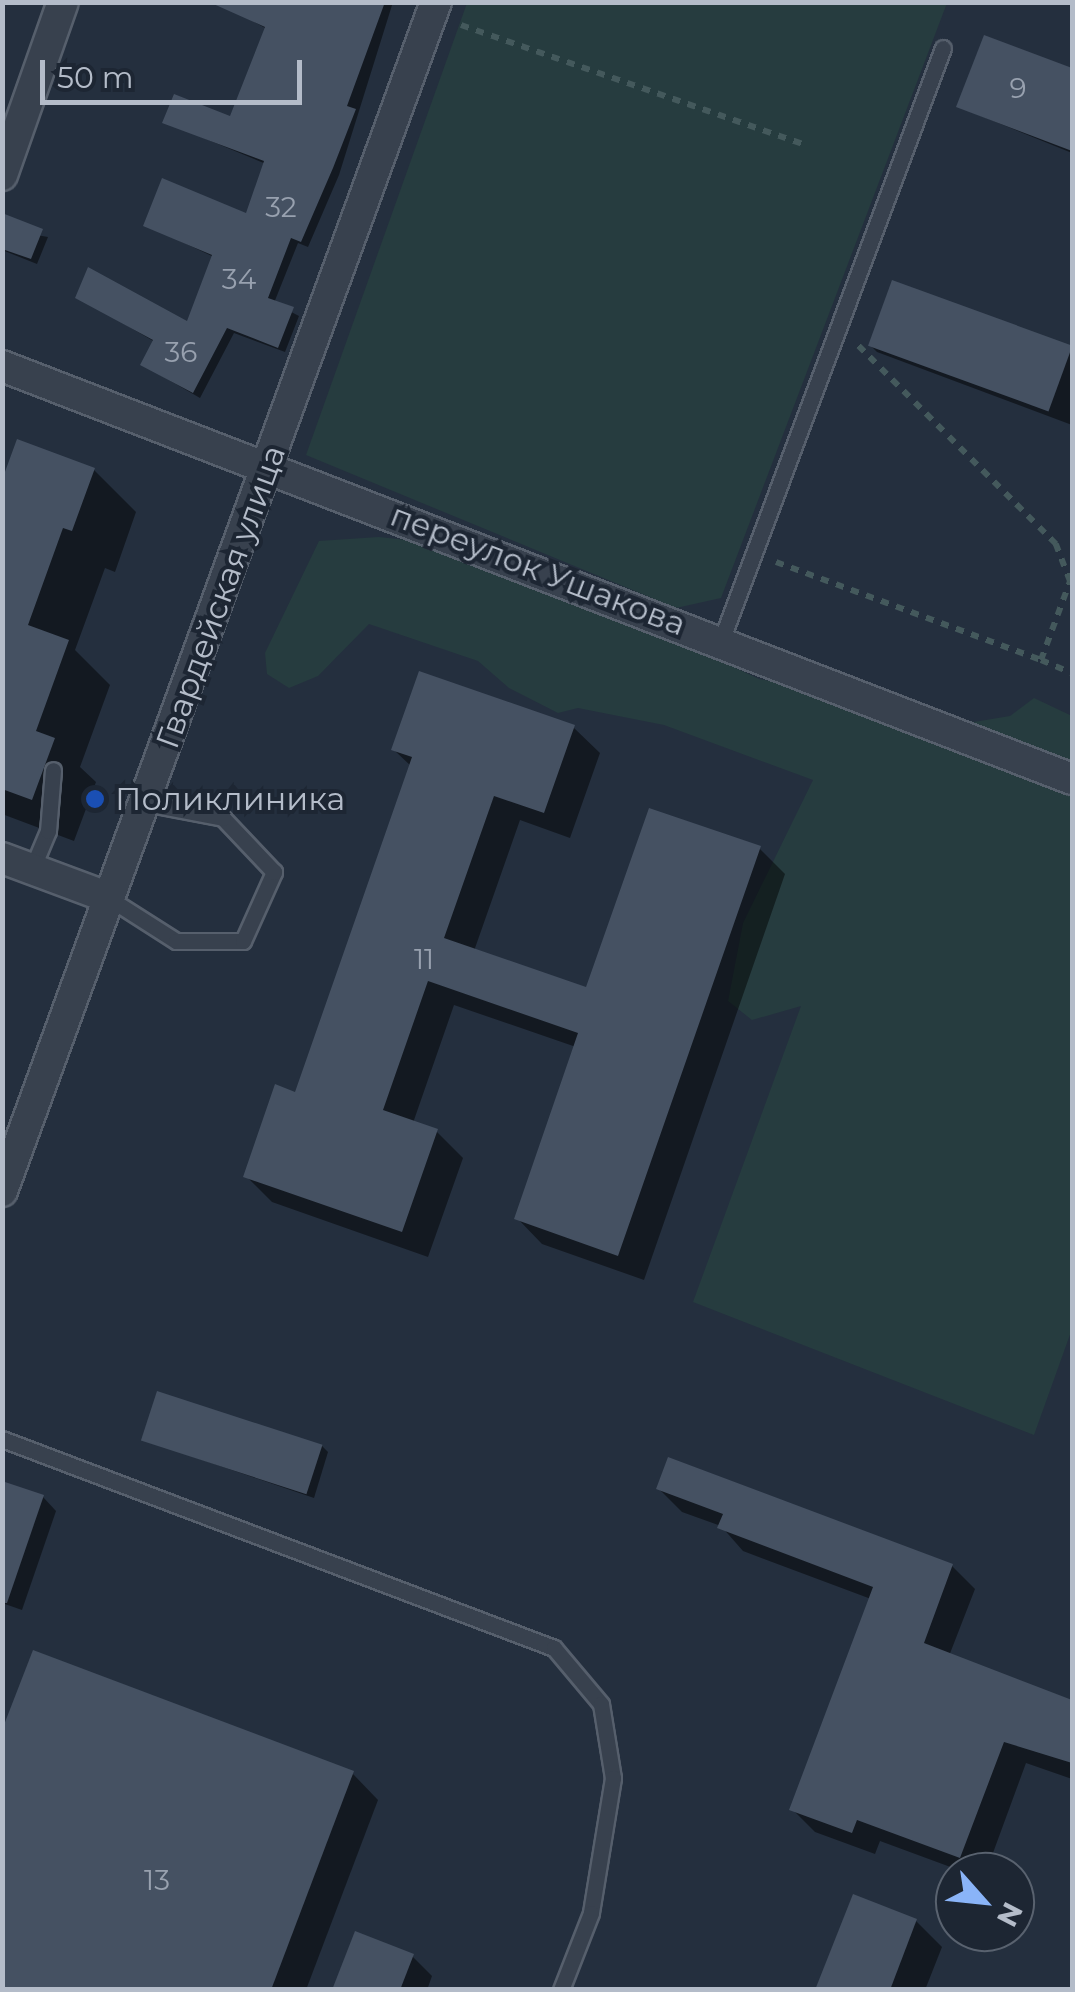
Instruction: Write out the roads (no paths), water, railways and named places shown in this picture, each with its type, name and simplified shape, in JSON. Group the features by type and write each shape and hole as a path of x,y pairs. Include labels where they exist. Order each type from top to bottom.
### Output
{"street":[{"path":"2,175 63,2"},
{"name":"Гвардейская улица","path":"2,1191 434,9"},
{"name":"переулок Ушакова","path":"2,366 270,466 1072,779"},
{"path":"2,858 107,898"}],"lane":[{"path":"721,642 943,48"},
{"path":"32,869 48,831 53,770"},
{"path":"107,898 176,941 243,941 274,872 222,818 145,803"},
{"path":"2,1439 554,1648 602,1704 613,1778 592,1913 561,1990"}],"place":[{"name":"Поликлиника","path":"95,799"}]}
